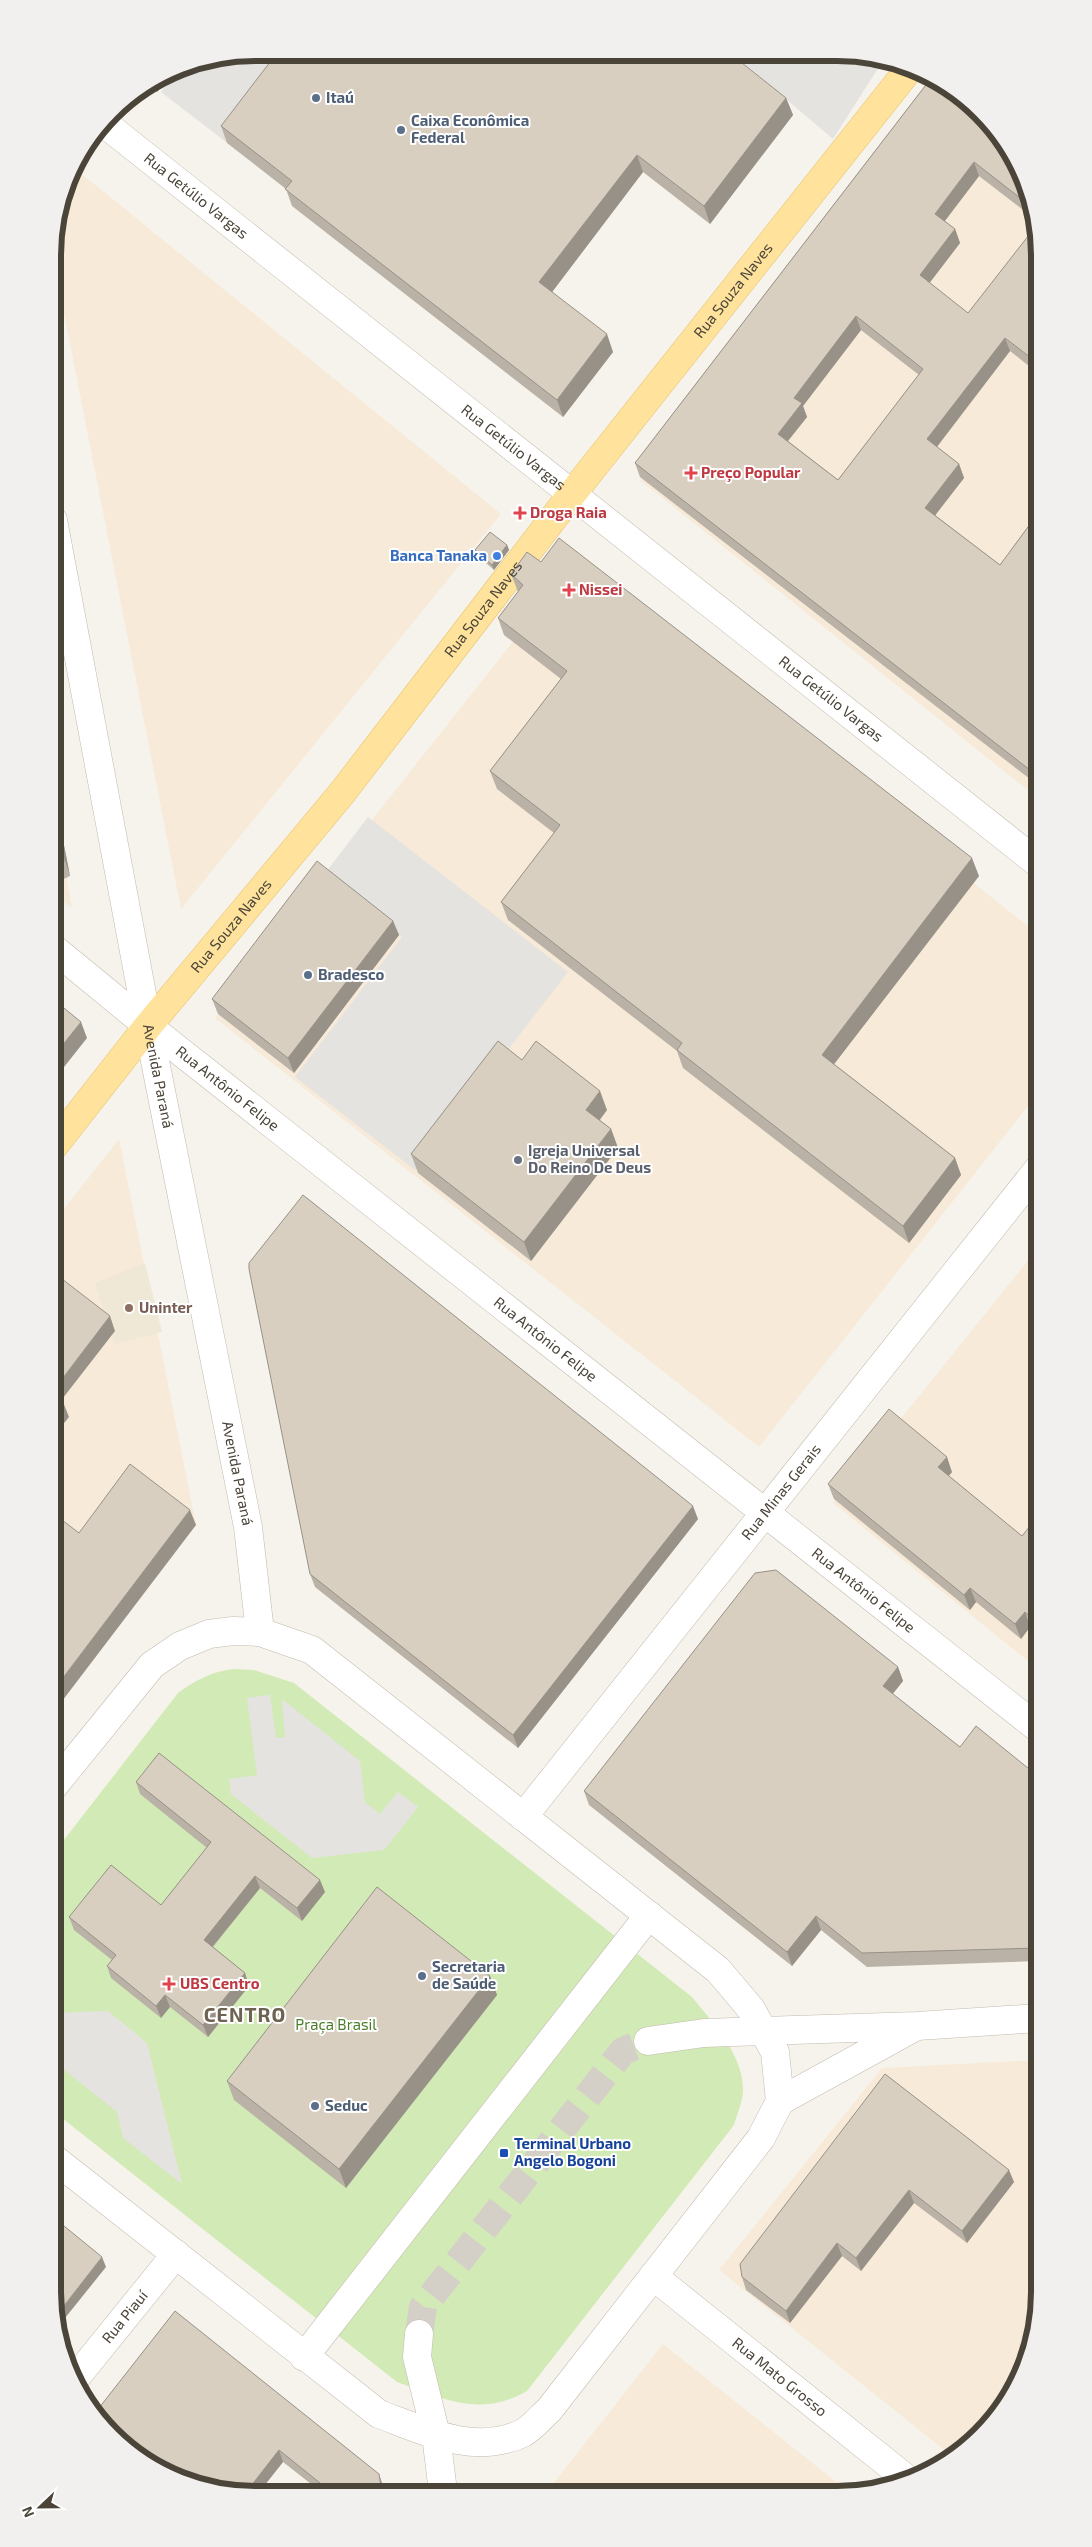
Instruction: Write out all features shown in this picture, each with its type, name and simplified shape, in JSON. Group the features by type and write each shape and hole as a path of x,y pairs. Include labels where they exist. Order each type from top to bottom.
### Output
{"main road":[{"name":"Rua Souza Naves","path":"61,1137 148,1026 342,793 572,494 905,74"}],"street":[{"name":"Rua Getúlio Vargas","path":"109,127 1031,858"},
{"name":"Avenida Paraná","path":"61,563 148,1026 248,1527 260,1632"},
{"name":"Rua Antônio Felipe","path":"61,955 148,1026 1031,1722"},
{"name":"Rua Minas Gerais","path":"523,1817 1031,1178"},
{"path":"61,1777 152,1665 180,1646 209,1634 260,1632 312,1650 718,1970 750,2009 775,2052 780,2101 761,2138 549,2410 524,2432 491,2444 462,2441 436,2435 379,2414 61,2165"},
{"path":"304,2357 648,1915"},
{"path":"648,2041 704,2033 916,2026 1031,2019"},
{"path":"780,2101 916,2026"},
{"name":"Rua Piauí","path":"79,2374 176,2254"},
{"name":"Rua Mato Grosso","path":"653,2276 901,2474"},
{"path":"419,2334 417,2357 436,2435 442,2486"}],"shaded area":[{"path":"255,61 288,61 226,142 161,92 169,81 217,65"},
{"path":"741,61 837,61 879,66 833,139"},
{"path":"947,95 955,101 983,127 1005,158 1016,181 1024,205 1029,230 1031,255 1031,793 640,480"},
{"path":"80,172 501,514 181,909 61,298 63,230 68,205"},
{"path":"573,566 1031,929 1031,1102 759,1447 215,1018"},
{"path":"368,817 568,972 415,1170 295,1077 402,937 323,876"},
{"path":"61,850 72,908 61,899"},
{"path":"119,1139 196,1525 61,1696 61,1213"},
{"path":"1031,1257 1031,1664 833,1503"},
{"name":"Uninter","path":"145,1263 162,1332 115,1344 95,1283"},
{"path":"270,1695 276,1738 285,1737 282,1699 360,1761 365,1802 380,1814 398,1792 418,1807 384,1850 312,1858 231,1794 229,1779 257,1775 247,1698"},
{"path":"108,2011 147,2043 182,2184 123,2138 117,2112 61,2067 61,2013"},
{"path":"1031,2060 1031,2292 1027,2330 1016,2366 998,2400 982,2421 965,2438 947,2452 719,2270 882,2068"},
{"path":"663,2344 841,2486 837,2486 551,2486"}],"green space":[{"name":"Praça Brasil","path":"235,1669 254,1670 294,1683 692,1997 719,2031 735,2057 743,2085 742,2099 734,2125 527,2391 510,2399 494,2403 462,2403 397,2382 61,2117 61,1844 178,1693 191,1684 219,1672"}],"building":[{"path":"271,61 740,61 786,98 704,206 637,155 539,282 607,334 557,400 285,189 292,181 221,126"},
{"path":"927,83 955,101 983,127 1011,169 1022,200 974,162 935,214 955,229 920,275 968,313 1029,234 1031,358 1005,338 927,439 959,464 925,508 1000,565 1031,523 1031,771 635,463","holes":["856,316 923,369 838,480 778,434 802,403 794,398"]},
{"path":"490,532 507,545 492,565 475,550"},
{"path":"559,538 972,858 822,1055 955,1158 903,1226 677,1050 682,1043 501,902 560,825 490,771 567,671 498,618 523,585 511,574 527,552 541,562"},
{"path":"61,840 65,860 61,862"},
{"name":"Bradesco","path":"317,861 393,921 288,1058 212,999"},
{"path":"61,1006 81,1022 61,1047"},
{"name":"Igreja Universal Do Reino De Deus","path":"498,1041 522,1060 536,1041 600,1091 586,1110 611,1129 524,1242 411,1154"},
{"path":"303,1195 693,1506 513,1735 310,1574 249,1269 249,1263"},
{"path":"61,1278 110,1316 61,1380"},
{"path":"889,1409 947,1457 938,1467 1022,1536 1031,1525 1031,1617 1025,1612 1015,1624 970,1588 964,1595 828,1484"},
{"path":"130,1464 190,1510 61,1680 61,1519 79,1533"},
{"path":"776,1570 898,1667 883,1686 960,1747 976,1726 1031,1771 1031,1948 862,1953 816,1916 787,1952 584,1791 755,1573"},
{"path":"159,1753 320,1880 297,1908 255,1876 204,1940 245,1973 203,2025 165,1995 156,2006 107,1966 116,1955 69,1917 111,1865 161,1905 211,1842 136,1782"},
{"path":"377,1887 490,1976 339,2169 227,2081"},
{"path":"885,2074 1009,2170 962,2231 909,2190 856,2258 837,2243 786,2311 742,2277 740,2264"},
{"path":"61,2224 102,2257 62,2308"},
{"path":"175,2311 379,2474 381,2486 324,2486 279,2450 251,2486 205,2479 169,2466 147,2453 127,2438 99,2408"}],"tunnel":[{"path":"419,2334 423,2307 623,2051 648,2041"}],"place":[{"name":"Itaú","path":"316,98"},
{"name":"Caixa Econômica Federal","path":"401,130"},
{"name":"Preço Popular","path":"691,473"},
{"name":"Droga Raia","path":"520,513"},
{"name":"Banca Tanaka","path":"497,556"},
{"name":"Nissei","path":"569,590"},
{"name":"Bradesco","path":"308,975"},
{"name":"Igreja Universal Do Reino De Deus","path":"518,1160"},
{"name":"Uninter","path":"129,1308"},
{"name":"Secretaria de Saúde","path":"422,1976"},
{"name":"UBS Centro","path":"169,1984"},
{"name":"Seduc","path":"315,2106"},
{"name":"Terminal Urbano Angelo Bogoni","path":"504,2153"}],"district":[{"name":"CENTRO","path":"245,2015"}]}
